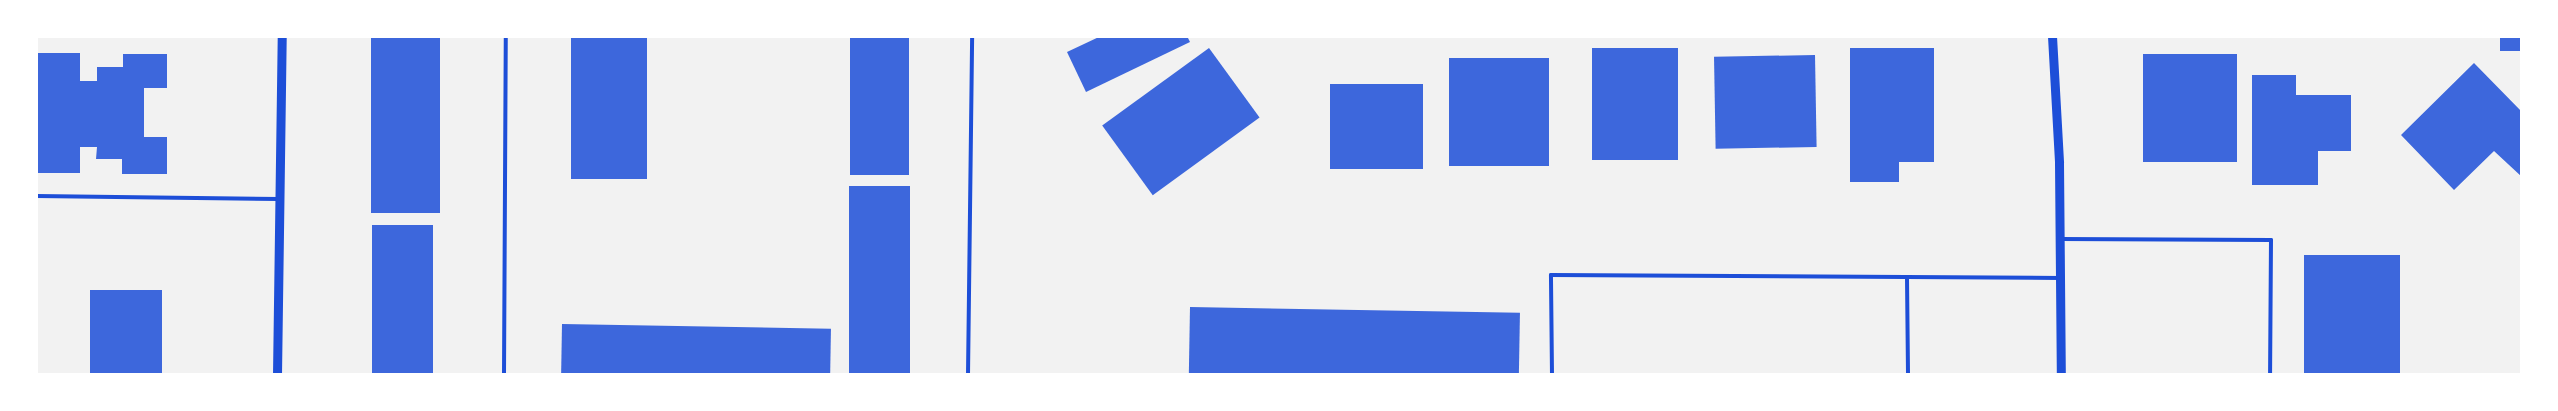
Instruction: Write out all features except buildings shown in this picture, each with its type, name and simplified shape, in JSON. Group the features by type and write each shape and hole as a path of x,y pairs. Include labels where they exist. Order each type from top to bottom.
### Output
{"street":[{"path":"277,375 282,36"},
{"path":"2052,36 2060,240 2061,375"}],"lane":[{"path":"504,375 506,36"},
{"path":"968,375 972,36"},
{"path":"36,196 279,199"},
{"path":"2060,240 2271,240 2270,375"},
{"path":"1552,375 1551,275 2060,278"},
{"path":"1907,278 1908,375"}]}
